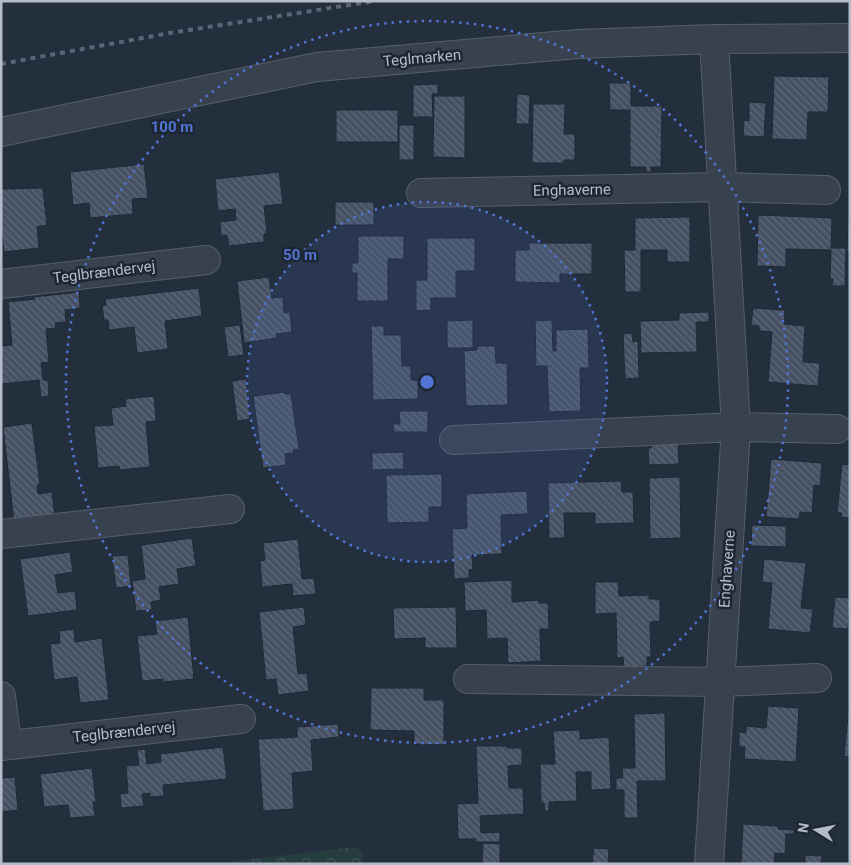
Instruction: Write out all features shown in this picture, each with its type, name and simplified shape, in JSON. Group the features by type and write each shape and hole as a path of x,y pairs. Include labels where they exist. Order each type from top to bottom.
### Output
{"street":[{"name":"Teglmarken","path":"1,132 316,68 578,44 714,39 850,38"},
{"name":"Enghaverne","path":"708,864 736,427 714,39"},
{"name":"Enghaverne","path":"421,193 722,187 826,190"},
{"name":"Teglbrændervej","path":"1,284 206,260"},
{"path":"454,440 736,427 837,429"},
{"path":"1,534 230,508"},
{"path":"468,679 720,682 817,678"},
{"name":"Teglbrændervej","path":"1,696 4,746 241,719"}],"green space":[{"path":"355,847 362,852 363,864 213,864"}],"building":[{"path":"774,76 829,77 828,112 808,112 807,140 772,139"},
{"path":"609,83 631,83 631,106 662,106 661,167 651,167 651,172 646,172 646,167 630,167 630,110 610,110"},
{"path":"438,84 438,94 432,94 433,117 413,117 413,85"},
{"path":"517,94 530,95 529,124 516,124"},
{"path":"434,96 465,96 465,158 433,157"},
{"path":"749,102 766,103 764,137 743,136 744,120 749,121"},
{"path":"533,104 565,104 564,134 575,134 575,160 564,160 564,163 532,163"},
{"path":"336,110 398,110 398,142 336,142"},
{"path":"399,125 414,125 414,160 399,160"},
{"path":"144,164 148,198 132,199 133,214 90,218 89,203 73,205 70,172"},
{"path":"279,172 283,204 264,206 267,233 264,234 264,242 229,246 227,235 221,236 220,222 236,220 235,209 218,211 215,179"},
{"path":"43,188 47,225 37,227 39,248 4,252 1,228 1,189"},
{"path":"335,202 374,202 374,225 335,225"},
{"path":"758,215 832,218 831,248 846,248 845,286 832,286 833,279 830,279 831,250 786,249 786,267 757,266"},
{"path":"690,217 690,262 667,262 667,250 641,250 641,292 625,292 624,250 635,250 635,218"},
{"path":"848,219 850,219 850,252 847,251"},
{"path":"358,236 404,236 404,259 388,259 388,301 357,301 357,273 352,273 352,263 358,263"},
{"path":"427,238 475,238 475,271 456,271 456,298 431,298 431,310 416,311 416,280 427,280"},
{"path":"529,243 592,243 592,274 560,274 560,283 515,282 515,250 529,250"},
{"path":"269,277 272,298 283,297 284,313 290,312 292,332 276,334 277,338 244,343 237,281"},
{"path":"199,288 202,316 165,321 168,349 137,353 134,327 109,330 108,320 104,320 102,306 106,305 105,299"},
{"path":"79,292 80,308 65,310 66,322 55,323 56,328 46,329 49,362 41,363 43,380 48,380 49,396 41,397 39,380 1,384 1,346 12,345 8,302"},
{"path":"753,308 785,310 784,324 805,326 803,362 820,363 818,386 768,382 772,332 759,331 759,326 751,325"},
{"path":"709,312 709,322 696,322 697,352 641,353 640,321 679,320 679,313"},
{"path":"473,320 473,348 447,348 447,321"},
{"path":"552,320 553,351 556,351 556,330 588,329 589,368 580,368 581,411 549,412 547,366 536,366 535,321"},
{"path":"240,325 244,355 228,357 224,327"},
{"path":"371,326 384,326 384,335 401,335 402,366 411,366 411,380 418,380 418,399 373,400"},
{"path":"632,333 633,342 638,341 639,378 625,379 623,334"},
{"path":"477,346 495,346 496,363 507,363 508,405 466,406 464,351 477,350"},
{"path":"246,379 250,419 237,421 232,381"},
{"path":"285,392 285,394 291,394 299,449 293,450 294,453 285,454 286,465 263,468 253,396"},
{"path":"154,396 156,421 146,422 150,467 120,470 119,466 98,468 94,426 113,425 111,408 126,406 125,399"},
{"path":"399,411 428,411 428,432 394,432 393,424 400,424"},
{"path":"32,423 40,485 37,485 38,494 52,492 55,517 14,522 3,427"},
{"path":"678,443 679,464 649,465 648,448 651,448 652,444"},
{"path":"403,452 404,469 372,470 372,453"},
{"path":"771,459 822,463 820,486 814,485 812,513 800,512 799,519 766,517"},
{"path":"842,464 850,465 850,518 841,517 842,513 837,513"},
{"path":"442,474 442,507 429,507 429,522 387,523 386,475"},
{"path":"680,477 681,538 650,539 649,478"},
{"path":"621,481 622,492 633,492 634,523 595,524 595,513 564,513 565,538 549,538 548,483"},
{"path":"527,491 528,514 501,515 502,554 472,555 473,569 469,570 469,578 454,579 452,529 467,528 466,494"},
{"path":"752,525 786,526 786,547 751,546"},
{"path":"192,538 196,566 177,569 179,584 159,587 161,600 151,602 152,610 136,611 132,581 145,579 141,545"},
{"path":"298,539 302,579 314,578 316,594 293,596 292,584 262,587 260,561 265,560 263,543"},
{"path":"70,552 73,572 55,575 58,593 75,591 77,610 28,616 20,559"},
{"path":"128,555 131,586 116,588 112,556"},
{"path":"764,559 806,563 801,608 813,609 810,633 768,629 772,583 762,582"},
{"path":"512,580 512,602 539,600 539,603 548,603 549,629 540,629 541,661 508,663 507,638 487,639 486,610 465,611 464,582"},
{"path":"595,582 618,582 619,596 649,595 649,599 660,599 660,621 650,622 651,657 647,657 647,666 624,667 623,657 617,658 616,613 595,614"},
{"path":"835,597 850,598 848,629 832,628"},
{"path":"304,607 306,625 293,627 298,674 307,673 309,691 278,695 276,679 266,680 259,612"},
{"path":"456,607 457,648 425,648 425,638 394,639 393,608"},
{"path":"188,617 194,679 163,682 163,679 142,681 137,636 157,634 155,621"},
{"path":"74,629 75,642 102,638 109,700 80,703 77,677 54,680 50,644 60,643 59,631"},
{"path":"371,688 424,688 424,700 444,700 444,745 414,744 414,731 370,730"},
{"path":"768,706 799,708 796,762 744,759 745,747 739,747 739,732 746,733 746,726 766,728"},
{"path":"850,706 850,757 844,756"},
{"path":"665,713 666,781 637,781 638,818 624,818 624,790 616,790 616,778 623,778 622,768 635,768 634,714"},
{"path":"338,724 339,737 311,740 313,771 292,773 294,809 263,811 258,739 297,737 297,727"},
{"path":"580,730 580,739 609,737 611,789 591,790 591,772 576,772 577,801 549,802 549,811 545,811 544,803 541,803 540,764 555,764 553,731"},
{"path":"476,746 522,748 522,765 508,766 509,788 523,788 524,814 480,816 481,833 500,832 500,842 475,842 476,839 458,839 457,804 478,803"},
{"path":"223,747 227,779 163,785 164,796 150,797 150,793 142,794 144,806 121,808 120,794 128,793 126,766 139,765 137,750 145,749 147,764 161,762 160,754"},
{"path":"92,768 96,802 93,802 95,816 70,818 68,805 44,807 40,774"},
{"path":"15,777 18,810 1,812 1,778"},
{"path":"743,824 778,826 778,829 794,830 794,834 786,834 785,854 775,853 774,864 741,864"},
{"path":"483,843 500,844 500,864 482,864"},
{"path":"594,848 609,849 608,864 592,864"},
{"path":"805,855 822,856 821,864 805,864"}],"railway":[{"path":"1,64 170,33 375,1"}]}
